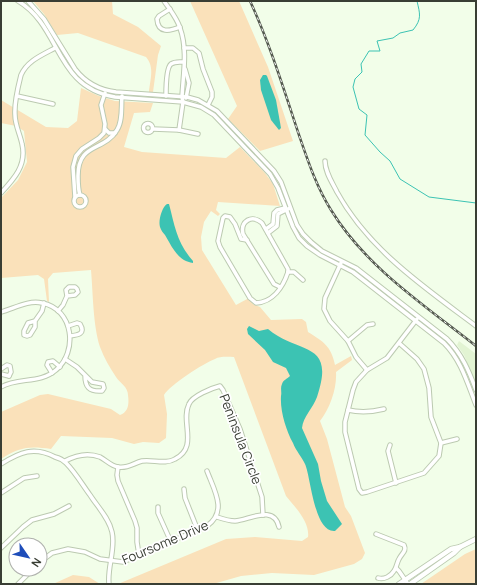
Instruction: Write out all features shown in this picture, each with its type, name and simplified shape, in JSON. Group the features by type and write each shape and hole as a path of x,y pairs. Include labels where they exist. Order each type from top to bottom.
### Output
{"main road":[{"path":"399,584 408,583 451,549 460,547 476,539"}],"street":[{"path":"18,1 27,7 36,18 67,68 77,80 89,88 104,95 121,98 183,102 201,107 220,120 270,174 276,184 285,209 296,232 307,246 320,255 341,265 365,281 444,343 455,355 461,365 476,404"},
{"path":"28,1 44,19 78,73 88,82 106,90 122,93 184,97 208,105 224,117 271,166 279,178 298,225 307,239 322,251 343,260 362,272 447,339 465,363 476,390"},
{"path":"164,1 180,27 184,48 184,62 189,83 184,97 179,130"},
{"path":"170,9 157,19 159,26 162,30 166,31 180,27"},
{"path":"1,193 21,168 23,157 22,145 14,114 23,70 36,58 55,48"},
{"path":"184,48 194,48 199,53 203,69 212,92 212,97 208,105"},
{"path":"166,96 168,69 170,65 175,62 184,62"},
{"path":"106,90 101,105 105,128 109,133 115,133"},
{"path":"105,128 102,136 82,149 76,156 73,167 74,202 76,205 82,206 85,204 83,196 80,195 78,190 78,167 81,158 86,153 109,139 119,127 122,93"},
{"path":"17,96 53,104"},
{"path":"153,129 179,130 198,134"},
{"path":"325,161 326,170 332,183 352,216 369,237 400,267 476,326"},
{"path":"75,197 80,195"},
{"path":"267,231 273,224 275,212 278,209 290,208"},
{"path":"247,240 241,239 235,224 230,217 225,216 223,218 218,241 250,298 256,303 264,302 271,298 280,287 288,272 288,269 267,231 259,220 253,218 248,220 242,229 247,240 274,284 280,287"},
{"path":"343,260 325,298 324,309 330,321 348,341 356,356 367,370"},
{"path":"288,272 294,272 303,280"},
{"path":"58,311 63,305 67,296"},
{"path":"1,312 30,302 44,303 58,311 66,320 70,336 68,352 65,359 52,373 36,380 12,382 1,387"},
{"path":"35,321 42,311 44,303"},
{"path":"399,343 417,359 424,369 429,388 431,417 441,443 439,456 424,473 362,493 359,489 344,432 345,422 356,382 367,370 387,358 419,317"},
{"path":"68,326 77,323 80,324 82,329 82,332 79,335 70,336"},
{"path":"348,341 367,325 373,324"},
{"path":"65,359 77,367 85,375 92,382 103,384 104,388 102,391 92,390 87,387 85,383 85,375"},
{"path":"52,373 47,365 48,362 53,361 60,366"},
{"path":"1,369 7,365 10,366 11,372 9,376 12,382"},
{"path":"1,374 9,376"},
{"name":"Peninsula Circle","path":"118,467 131,466 142,461 165,462 174,460 180,456 185,450 188,439 186,414 189,403 197,396 220,386 240,429 262,497 263,515"},
{"path":"348,410 363,412 384,409"},
{"path":"441,443 457,440"},
{"path":"390,445 388,451 396,483"},
{"path":"1,464 20,454 29,452 45,452 65,461 109,523 113,539 108,577 109,584"},
{"path":"65,461 78,455 91,455 100,457 118,467 118,481 137,528 137,542 140,555"},
{"name":"Foursome Drive","path":"110,561 123,562 208,526 217,517 219,505 207,471"},
{"path":"1,493 24,478 37,476"},
{"path":"184,489 185,498 198,531"},
{"path":"1,548 32,520 54,514 69,506"},
{"path":"158,507 158,513 171,542"},
{"path":"217,517 235,521 263,515 273,517 278,522 279,527"},
{"path":"376,534 404,545 405,550 399,558 394,572 384,579 378,578"},
{"path":"48,556 52,553 68,549 80,550 100,559 110,561"},
{"path":"396,568 408,583"}],"shaded area":[{"path":"33,1 112,1 113,14 138,27 161,46 158,55 153,92 149,92 151,69 149,61 146,57 78,33 57,35 44,14"},
{"path":"190,1 239,1 268,67 293,141 260,151 228,119 237,106"},
{"path":"81,88 115,101 153,103 150,112 134,113 124,147 142,152 226,158 240,147 265,173 273,184 280,206 218,202 216,210 220,214 218,216 211,211 204,222 201,237 202,250 236,305 249,298 253,304 260,307 271,320 302,319 306,322 308,332 323,342 329,349 335,365 351,356 352,360 336,372 332,398 320,421 327,439 345,507 351,516 365,553 362,559 354,564 314,575 272,573 241,576 213,584 118,584 226,539 255,537 302,541 308,537 307,526 304,520 286,496 234,357 219,357 210,361 167,391 164,395 167,414 166,438 159,443 143,442 134,444 112,438 61,436 51,449 25,448 1,459 1,412 40,395 48,394 111,409 120,415 125,412 128,407 128,392 107,363 98,339 91,270 53,273 48,279 49,302 47,301 44,279 38,275 1,278 1,198 18,180 27,162 24,131 16,126 1,123 1,100 46,127 68,128 77,121"},
{"path":"459,341 476,354 476,384 464,355 457,345"},
{"path":"476,549 476,584 421,584 465,554"},
{"path":"73,575 89,577 100,584 53,584"}],"water":[{"path":"263,75 267,76 276,100 281,128 279,130 271,120 261,90 260,80"},
{"path":"167,204 169,204 175,227 183,248 193,263 188,262 179,256 160,228 161,214"},
{"path":"249,326 259,331 268,329 280,337 311,351 318,357 322,366 322,379 317,397 304,420 302,428 318,464 327,501 342,524 335,531 328,529 322,523 314,503 305,464 294,446 284,420 281,408 281,387 283,381 290,376 286,368 273,362 265,350 248,334 247,329"}],"waterway":[{"path":"417,1 420,16 418,23 413,30 400,33 393,38 377,41 380,51 369,51 361,64 362,72 355,79 353,87 359,109 367,115 365,135 390,161 400,179 429,197 476,203"}],"railway":[{"path":"250,1 270,50 302,145 321,192 331,210 345,231 361,250 397,284 476,346"}]}
